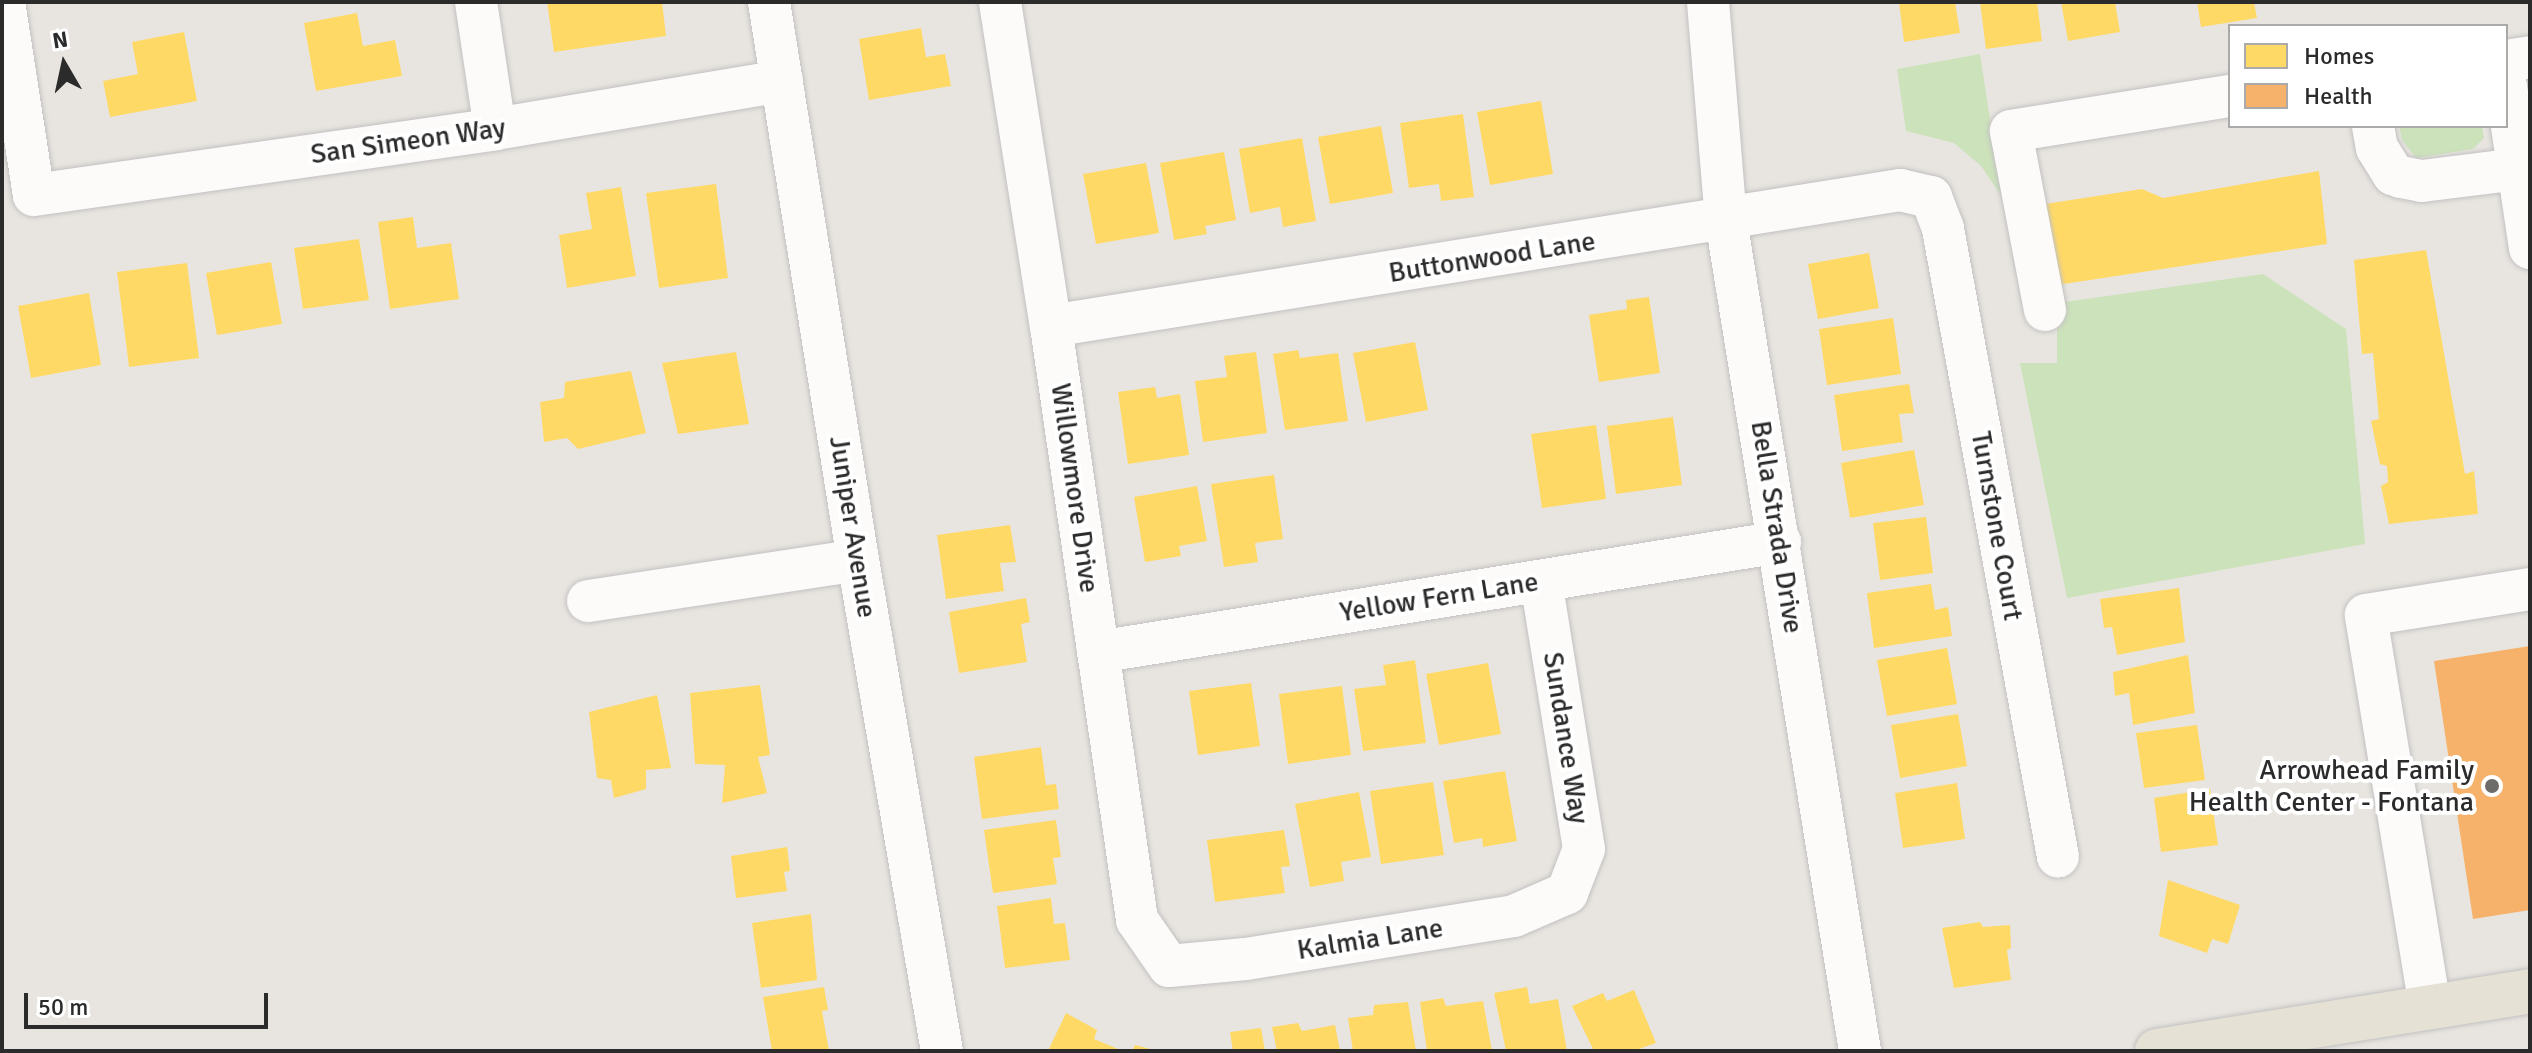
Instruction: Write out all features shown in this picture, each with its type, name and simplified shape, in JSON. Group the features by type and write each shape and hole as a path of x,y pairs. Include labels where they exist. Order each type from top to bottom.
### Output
{"main road":[{"path":"2157,1051 2530,991"}],"street":[{"name":"San Simeon Way","path":"4,2 34,195 495,129 782,81"},
{"path":"476,2 495,129"},
{"name":"Juniper Avenue","path":"769,2 858,560 942,1051"},
{"name":"Willowmore Drive","path":"1003,2 1137,920 1169,966"},
{"name":"Bella Strada Drive","path":"1708,2 1726,220 1860,1051"},
{"path":"2508,61 2530,57"},
{"path":"2045,310 2011,131 2228,96"},
{"path":"2508,99 2530,248"},
{"path":"2373,128 2377,148 2393,174 2401,177 2422,181 2519,169"},
{"name":"Buttonwood Lane","path":"1051,326 1900,190 1931,197"},
{"name":"Turnstone Court","path":"1931,197 1943,229 2058,857"},
{"name":"Yellow Fern Lane","path":"1098,652 1780,542"},
{"path":"588,601 858,560"},
{"name":"Sundance Way","path":"1541,581 1584,849 1567,893"},
{"path":"2430,1007 2366,615 2530,589"},
{"name":"Kalmia Lane","path":"1169,966 1246,959 1514,916 1567,893"}],"green space":[{"path":"1980,54 2002,197 1981,166 1954,143 1906,131 1897,69"},
{"path":"2399,128 2482,128 2484,138 2473,149 2416,158 2402,140"},
{"path":"2263,274 2346,329 2365,544 2067,598 2020,363 2057,363 2057,303"}],"building: Homes":[{"path":"547,2 662,2 666,36 554,52"},
{"path":"1899,2 1955,2 1960,33 1904,42"},
{"path":"1980,2 2037,2 2042,41 1986,49"},
{"path":"2061,2 2115,2 2120,32 2068,41"},
{"path":"2197,2 2254,2 2257,18 2201,27"},
{"path":"357,13 363,46 395,40 402,76 316,91 304,23"},
{"path":"921,28 926,57 945,54 951,86 869,100 859,39"},
{"path":"184,32 197,101 110,117 103,81 138,74 132,42"},
{"path":"1541,101 1553,174 1490,185 1477,112"},
{"path":"1463,114 1474,197 1441,201 1439,184 1409,188 1400,123"},
{"path":"1381,126 1393,193 1330,204 1318,137"},
{"path":"1302,138 1316,221 1283,227 1280,207 1250,213 1239,149"},
{"path":"1224,152 1236,220 1205,226 1207,234 1174,240 1160,163"},
{"path":"1146,163 1159,233 1096,244 1083,174"},
{"path":"2319,171 2327,244 2057,285 2045,204 2142,189 2163,198"},
{"path":"716,184 728,278 659,288 646,193"},
{"path":"621,187 636,276 567,288 559,235 592,229 586,193"},
{"path":"413,217 417,248 451,243 459,299 390,309 378,222"},
{"path":"359,239 369,300 303,309 294,248"},
{"path":"2426,250 2465,474 2474,471 2478,514 2389,524 2381,486 2388,482 2387,466 2380,464 2371,421 2379,419 2373,353 2362,354 2354,260"},
{"path":"1869,253 1879,308 1818,319 1808,264"},
{"path":"271,262 282,324 217,335 206,273"},
{"path":"187,263 199,358 129,367 117,272"},
{"path":"89,293 101,365 31,378 18,306"},
{"path":"1649,297 1660,373 1599,382 1589,315 1627,309 1626,300"},
{"path":"1893,318 1901,374 1827,385 1819,329"},
{"path":"1415,342 1428,410 1366,422 1353,353"},
{"path":"1298,350 1300,358 1338,353 1348,421 1285,430 1273,354"},
{"path":"736,352 749,424 678,434 662,363"},
{"path":"1256,352 1267,433 1203,442 1195,381 1227,377 1224,356"},
{"path":"631,371 646,433 578,449 567,438 544,442 540,402 564,398 565,382"},
{"path":"1909,384 1914,413 1899,414 1903,442 1842,451 1834,395"},
{"path":"1155,387 1157,398 1180,394 1189,455 1128,464 1118,392"},
{"path":"1673,417 1682,485 1616,494 1607,426"},
{"path":"1596,425 1606,499 1542,508 1531,434"},
{"path":"1914,450 1924,505 1850,518 1841,463"},
{"path":"1274,475 1283,539 1255,543 1258,562 1224,567 1211,484"},
{"path":"1197,486 1207,541 1179,546 1181,556 1145,562 1134,497"},
{"path":"1926,517 1933,573 1880,580 1873,523"},
{"path":"1010,525 1016,562 1000,563 1004,591 946,599 937,535"},
{"path":"1931,584 1935,610 1948,607 1952,636 1874,648 1867,593"},
{"path":"2179,588 2185,642 2117,655 2112,627 2104,628 2100,599"},
{"path":"1026,598 1030,622 1021,624 1027,662 959,673 949,612"},
{"path":"1947,648 1957,704 1887,716 1877,660"},
{"path":"2188,655 2195,713 2133,725 2129,693 2115,696 2113,672"},
{"path":"1415,660 1426,743 1363,751 1354,689 1386,685 1383,665"},
{"path":"1488,663 1501,734 1439,745 1426,674"},
{"path":"1251,683 1260,746 1198,755 1189,691"},
{"path":"760,685 770,755 758,757 767,793 722,803 725,765 695,764 690,693"},
{"path":"1342,686 1351,755 1288,764 1279,694"},
{"path":"657,695 671,768 646,770 646,789 614,798 611,780 597,778 589,712"},
{"path":"1958,714 1967,766 1900,778 1891,725"},
{"path":"2197,725 2205,780 2144,788 2136,733"},
{"path":"1041,747 1046,785 1056,784 1059,809 982,819 974,757"},
{"path":"1505,771 1517,841 1483,847 1482,838 1454,843 1443,781"},
{"path":"1433,782 1444,855 1381,864 1370,791"},
{"path":"1957,783 1965,839 1903,848 1895,793"},
{"path":"2210,789 2218,845 2161,852 2154,798"},
{"path":"1359,792 1371,857 1341,862 1344,881 1310,887 1295,804"},
{"path":"1056,820 1061,857 1053,858 1057,884 993,893 984,830"},
{"path":"1284,830 1290,866 1281,867 1285,893 1215,902 1207,840"},
{"path":"787,847 790,871 784,872 787,891 736,898 731,856"},
{"path":"2168,880 2240,905 2228,944 2212,939 2207,953 2159,936"},
{"path":"1051,898 1054,924 1065,923 1070,960 1005,968 997,906"},
{"path":"811,914 817,980 761,988 752,923"},
{"path":"1980,922 1983,927 2010,925 2011,948 2007,950 2011,980 1954,988 1942,928"},
{"path":"824,987 828,1010 822,1011 829,1051 772,1051 763,997"},
{"path":"1527,987 1530,1004 1558,999 1567,1051 1506,1051 1494,993"},
{"path":"1634,990 1656,1043 1633,1051 1594,1051 1572,1006 1603,993 1607,1001"},
{"path":"1443,998 1446,1006 1483,1001 1492,1051 1427,1051 1420,1002"},
{"path":"1408,1002 1416,1051 1353,1051 1348,1018 1373,1015 1374,1005"},
{"path":"1066,1013 1097,1030 1094,1039 1123,1051 1048,1051"},
{"path":"1298,1023 1302,1031 1335,1025 1340,1051 1277,1051 1272,1027"},
{"path":"1261,1028 1265,1051 1233,1051 1230,1032"},
{"path":"1135,1045 1154,1050 1132,1051"}],"building: Health":[{"name":"Arrowhead Family Health Center - Fontana","path":"2530,646 2530,910 2473,919 2434,661"}],"place":[{"name":"Arrowhead Family Health Center - Fontana","path":"2492,786"}]}
